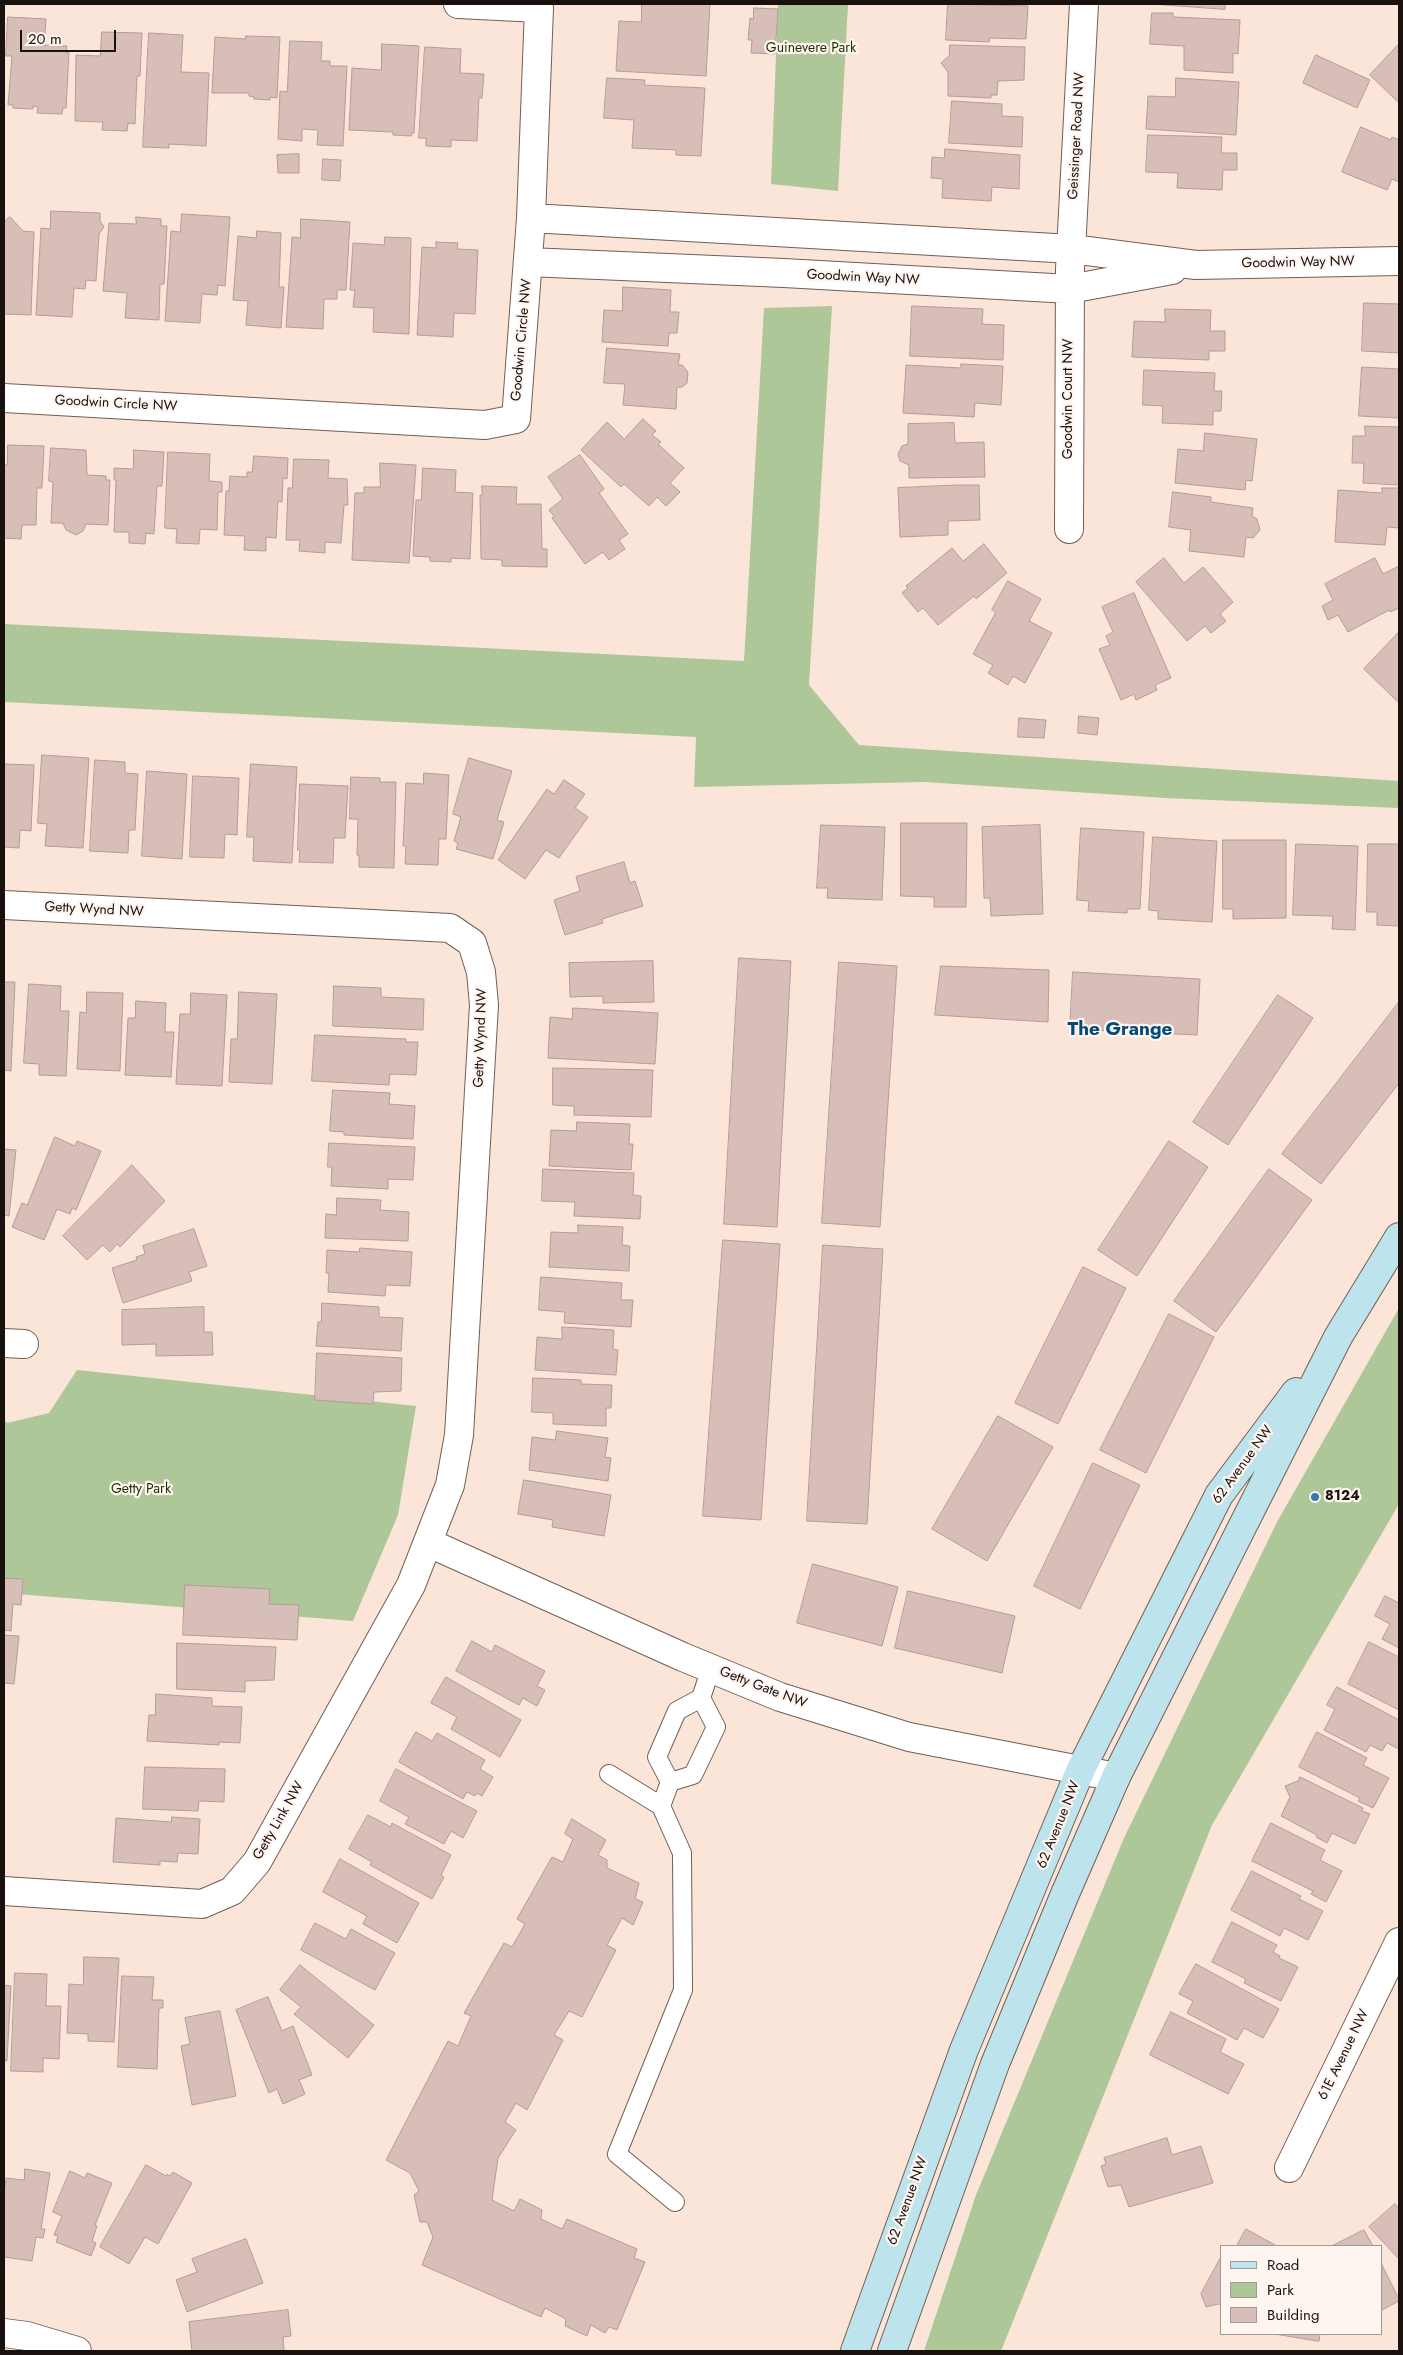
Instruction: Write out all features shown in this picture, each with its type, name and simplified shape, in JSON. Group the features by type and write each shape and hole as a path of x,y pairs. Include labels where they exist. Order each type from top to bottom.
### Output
{"main road":[{"name":"62 Avenue NW","path":"892,2351 995,2064 1065,1894 1116,1778 1338,1337 1399,1237"},
{"name":"62 Avenue NW","path":"855,2351 964,2050 1081,1769 1219,1495 1338,1337"}],"street":[{"name":"Goodwin Circle NW","path":"4,398 485,425 516,419 531,218 539,8 458,4"},
{"name":"Geissinger Road NW","path":"1071,269 1084,4"},
{"name":"Goodwin Way NW","path":"531,218 1071,269 1196,265"},
{"name":"Goodwin Way NW","path":"528,262 784,273 1071,269 1399,261"},
{"name":"Goodwin Court NW","path":"1069,529 1071,269"},
{"name":"Getty Wynd NW","path":"4,905 450,928 472,943 482,972 484,1005 463,1382 459,1435 450,1485 428,1543"},
{"name":"Getty Gate NW","path":"428,1543 780,1697 909,1737 1081,1769 1116,1778"},
{"name":"Getty Link NW","path":"4,1891 202,1904 232,1891 257,1862 411,1585 428,1543"},
{"name":"61E Avenue NW","path":"1289,2168 1399,1942"},
{"path":"4,2333 27,2336 77,2351"}],"lane":[{"path":"661,1806 670,1782 657,1757 677,1711 701,1698 711,1668"},
{"path":"670,1782 693,1775 716,1727 701,1698"},
{"path":"609,1774 661,1806 682,1853 683,1990 617,2154 675,2202"}],"green space":[{"name":"Guinevere Park","path":"778,4 848,4 838,191 771,184"},
{"path":"832,306 809,685 859,745 1399,781 1399,808 1165,798 925,782 694,787 696,737 4,702 4,624 744,661 764,308"},
{"path":"1399,1308 1399,1504 1212,1825 1001,2351 924,2351 976,2195 1124,1838 1277,1522"},
{"name":"Getty Park","path":"77,1370 416,1406 398,1515 353,1621 4,1593 4,1420 7,1423 49,1413"}],"building":[{"path":"642,4 710,4 706,76 616,71 619,21 641,22"},
{"path":"948,4 1028,6 1026,39 990,38 989,42 946,40"},
{"path":"1152,4 1225,4 1225,9"},
{"path":"754,8 778,9 775,54 751,53 752,40 748,40 750,18 753,19"},
{"path":"1152,13 1173,13 1173,17 1240,20 1238,54 1233,53 1233,73 1184,70 1184,46 1150,44"},
{"path":"8,17 46,19 44,45 67,46 66,52 69,53 66,108 63,108 62,114 37,113 38,107 33,106 33,109 13,108 13,105 8,105 12,56 6,56"},
{"path":"102,32 142,33 140,76 137,76 135,124 128,123 127,131 102,130 103,122 75,121 76,55 100,56"},
{"path":"149,33 183,35 181,72 209,73 206,146 169,144 169,148 143,147"},
{"path":"246,36 280,37 277,98 270,97 270,100 254,99 254,97 249,96 249,93 212,93 215,37 245,39"},
{"path":"290,41 322,42 321,61 330,61 330,66 347,66 343,146 317,145 318,130 302,129 302,141 278,139 280,91 287,92"},
{"path":"382,44 419,46 414,133 411,136 393,135 393,132 349,130 352,68 381,70"},
{"path":"1399,44 1399,103 1370,75"},
{"path":"950,45 1025,47 1024,80 998,81 997,95 991,95 991,98 948,96 948,72 941,63 949,56"},
{"path":"425,47 461,49 460,73 484,74 482,98 479,98 477,141 451,140 451,147 426,146 426,138 419,138"},
{"path":"1316,55 1370,80 1357,108 1303,83"},
{"path":"607,78 645,80 644,85 705,88 701,156 676,155 676,150 632,148 634,120 604,118"},
{"path":"1176,78 1239,82 1236,135 1146,129 1148,96 1175,97"},
{"path":"952,101 1002,104 1002,116 1023,117 1022,147 949,143"},
{"path":"1361,127 1391,140 1392,137 1399,140 1399,182 1392,179 1387,190 1342,172"},
{"path":"1148,135 1222,137 1221,153 1237,153 1237,170 1223,170 1222,190 1177,188 1178,173 1146,172"},
{"path":"945,149 1020,155 1019,189 992,187 991,201 942,198 943,179 931,178 932,157 944,158"},
{"path":"299,154 299,173 278,173 277,155"},
{"path":"323,159 341,160 340,181 322,180"},
{"path":"51,211 100,213 100,221 104,227 99,234 96,281 86,280 85,289 74,288 72,317 36,315 41,228 50,229"},
{"path":"182,214 230,217 225,286 218,285 217,295 202,294 200,323 165,321 171,231 180,232"},
{"path":"10,217 23,231 34,232 31,315 4,314 4,222"},
{"path":"136,217 161,219 161,226 167,226 164,284 160,284 159,320 125,318 127,293 103,291 109,223 136,224"},
{"path":"301,219 350,222 346,290 337,290 337,299 324,299 323,329 286,327 292,237 300,238"},
{"path":"257,231 281,233 279,287 284,287 281,328 246,325 248,301 233,300 238,236 256,238"},
{"path":"385,237 411,238 409,334 373,332 374,308 353,307 355,290 350,290 353,243 384,245"},
{"path":"436,242 458,243 457,249 478,250 475,314 454,313 453,337 417,335 422,247 436,248"},
{"path":"623,287 671,290 670,312 679,312 677,333 669,333 668,346 602,342 604,310 622,311"},
{"path":"1364,303 1399,304 1399,353 1362,351"},
{"path":"912,306 983,309 982,324 1004,325 1003,360 910,356"},
{"path":"1165,309 1211,310 1210,331 1225,331 1225,351 1209,351 1209,360 1132,357 1134,321 1165,322"},
{"path":"607,348 680,354 678,365 682,365 688,372 687,383 682,387 677,387 676,409 623,405 625,384 604,383"},
{"path":"961,364 1003,366 1001,405 975,403 974,417 903,413 906,365 961,368"},
{"path":"1362,367 1399,369 1399,418 1359,416"},
{"path":"1144,370 1215,373 1214,391 1222,391 1221,411 1213,411 1213,425 1162,423 1163,406 1143,405"},
{"path":"643,419 656,431 652,435 661,442 658,444 684,468 670,483 680,492 666,506 657,497 649,506 624,484 621,487 581,450 607,422 624,439"},
{"path":"954,423 955,443 984,442 985,477 909,478 909,465 900,461 898,454 902,446 908,444 908,424"},
{"path":"1365,426 1399,427 1399,485 1363,483 1364,463 1352,463 1353,436 1365,436"},
{"path":"1205,433 1257,439 1252,481 1246,480 1245,490 1175,483 1178,449 1203,451"},
{"path":"8,445 44,446 42,488 37,488 36,525 22,525 21,539 4,538 4,465 7,465"},
{"path":"51,448 86,450 87,475 106,476 106,480 110,480 108,525 86,524 83,531 76,535 66,530 63,523 51,523 53,482 49,481"},
{"path":"134,450 164,452 162,486 157,486 154,534 146,533 145,544 129,543 129,532 114,532 116,480 114,480 114,468 133,469"},
{"path":"168,452 210,454 209,481 222,482 222,492 218,492 217,530 200,529 199,544 176,543 177,529 165,528"},
{"path":"580,455 604,489 599,493 628,534 619,540 625,549 609,560 603,552 585,564 552,518 554,516 549,510 563,499 548,477"},
{"path":"254,456 288,458 287,479 283,478 282,502 278,501 276,538 266,537 266,551 244,550 245,536 224,535 226,491 229,491 230,476 247,477 247,472 252,472"},
{"path":"294,459 329,460 328,478 347,479 348,505 344,505 341,543 325,542 325,553 299,551 300,540 286,540 288,488 292,488"},
{"path":"380,463 416,465 409,563 352,560 355,493 364,493 364,487 380,487"},
{"path":"423,468 456,470 455,492 473,493 470,559 451,558 451,562 430,561 430,557 413,556 416,500 421,500"},
{"path":"979,485 980,520 948,521 948,535 900,537 898,488"},
{"path":"482,486 517,487 516,504 541,504 542,549 547,549 547,567 502,566 502,560 481,559 480,495 482,495"},
{"path":"1382,488 1399,488 1399,528 1387,527 1385,545 1335,542 1338,490 1382,493"},
{"path":"1173,492 1211,497 1211,502 1253,508 1252,516 1257,519 1260,530 1253,538 1246,537 1244,557 1189,551 1191,530 1169,527"},
{"path":"984,544 1007,573 976,599 974,596 938,625 923,608 918,612 902,593 908,588 906,586 952,548 963,561"},
{"path":"1164,558 1184,583 1203,567 1233,602 1220,614 1226,621 1211,633 1205,626 1187,641 1136,582"},
{"path":"1375,558 1383,574 1399,566 1399,608 1390,612 1389,610 1348,632 1338,615 1328,620 1322,606 1333,600 1325,584"},
{"path":"1008,581 1041,599 1029,621 1052,633 1025,683 1013,676 1008,685 988,673 993,665 973,654 996,612 992,610"},
{"path":"1134,593 1171,678 1155,685 1157,690 1136,700 1134,694 1121,700 1099,649 1110,645 1106,636 1113,632 1102,607"},
{"path":"1399,632 1399,703 1364,669"},
{"path":"1079,716 1099,718 1097,735 1078,733"},
{"path":"1019,718 1046,720 1044,738 1018,737"},
{"path":"42,755 89,758 83,848 45,846 47,824 38,823"},
{"path":"469,758 512,771 497,820 504,822 493,859 456,849 458,843 454,841 461,817 453,814"},
{"path":"95,760 125,762 125,773 138,774 135,830 129,830 128,853 90,851"},
{"path":"4,764 34,765 31,831 20,830 19,848 4,847"},
{"path":"251,764 297,767 292,863 253,861 254,837 247,837"},
{"path":"147,771 187,774 182,859 142,856"},
{"path":"424,773 449,775 446,839 439,839 438,865 405,864 406,846 403,846 406,783 423,784"},
{"path":"193,776 239,778 237,835 225,834 224,858 190,857"},
{"path":"351,777 380,778 380,782 396,782 394,868 359,867 359,855 357,855 358,819 350,819"},
{"path":"564,780 585,794 575,808 588,817 559,858 546,850 525,879 498,860 547,789 554,794"},
{"path":"300,784 348,786 345,838 334,838 333,863 299,862"},
{"path":"901,823 967,823 966,907 934,907 934,897 901,896"},
{"path":"821,825 885,827 882,900 827,898 828,888 817,888"},
{"path":"1040,825 1043,914 991,916 990,898 984,898 982,827"},
{"path":"1081,828 1144,832 1140,909 1127,909 1127,913 1088,911 1089,901 1077,900"},
{"path":"1153,837 1217,841 1212,922 1158,919 1158,911 1149,910"},
{"path":"1223,840 1286,840 1286,918 1233,919 1233,909 1223,909"},
{"path":"1296,844 1358,846 1355,930 1332,929 1333,916 1293,915"},
{"path":"1368,844 1399,844 1399,926 1377,925 1377,912 1367,912"},
{"path":"624,862 630,883 635,881 643,906 602,919 603,923 565,935 554,900 580,891 576,877"},
{"path":"739,958 791,961 777,1227 724,1224"},
{"path":"653,961 654,1002 603,1003 603,996 570,997 569,963"},
{"path":"839,962 897,966 880,1227 822,1223"},
{"path":"941,966 1049,970 1048,1022 935,1015"},
{"path":"1073,972 1200,979 1197,1035 1070,1029"},
{"path":"4,982 15,982 11,1071 4,1070"},
{"path":"29,984 61,986 60,1011 69,1011 66,1076 39,1075 39,1064 24,1063"},
{"path":"334,986 381,988 381,997 424,999 423,1030 333,1026"},
{"path":"87,992 123,993 120,1071 77,1069 80,1012 86,1013"},
{"path":"239,992 277,994 272,1084 229,1082 231,1039 237,1039"},
{"path":"191,993 227,995 222,1086 176,1084 180,1014 190,1014"},
{"path":"1278,995 1313,1018 1228,1145 1193,1122"},
{"path":"136,1001 166,1003 165,1032 174,1032 171,1077 125,1075 128,1018 135,1018"},
{"path":"1399,1002 1399,1083 1321,1184 1282,1154"},
{"path":"573,1008 658,1013 655,1064 548,1058 550,1017 572,1019"},
{"path":"315,1035 406,1039 406,1042 418,1042 416,1075 390,1074 389,1085 312,1081"},
{"path":"553,1068 653,1070 651,1117 574,1115 574,1106 553,1105"},
{"path":"333,1090 390,1093 389,1104 415,1106 413,1139 344,1135 344,1132 330,1131"},
{"path":"577,1122 630,1124 629,1144 633,1144 631,1170 549,1166 551,1130 576,1131"},
{"path":"55,1137 75,1146 77,1141 101,1151 76,1210 72,1208 70,1214 57,1209 44,1240 12,1227 22,1203 27,1205"},
{"path":"1169,1141 1208,1167 1137,1276 1098,1250"},
{"path":"329,1143 415,1147 413,1180 388,1179 388,1189 331,1186 332,1167 328,1167"},
{"path":"4,1149 16,1150 9,1216 4,1215"},
{"path":"132,1165 165,1201 120,1247 117,1244 110,1252 103,1245 87,1260 63,1236"},
{"path":"543,1169 634,1173 633,1195 641,1196 640,1219 574,1216 575,1202 542,1201"},
{"path":"1269,1169 1312,1200 1216,1332 1174,1301"},
{"path":"337,1198 381,1200 380,1210 409,1212 408,1241 325,1238 326,1214 336,1215"},
{"path":"578,1225 623,1227 622,1245 630,1246 629,1271 549,1267 551,1232 578,1233"},
{"path":"194,1229 207,1266 189,1272 192,1281 123,1303 112,1268 137,1260 136,1257 145,1254 143,1246"},
{"path":"723,1240 780,1244 761,1520 703,1516"},
{"path":"823,1245 883,1249 867,1524 807,1521"},
{"path":"360,1248 412,1252 410,1286 386,1285 385,1296 328,1292 329,1273 326,1273 327,1250 359,1252"},
{"path":"1083,1267 1126,1288 1058,1424 1015,1403"},
{"path":"541,1277 622,1283 621,1300 633,1300 631,1327 564,1323 565,1312 539,1310"},
{"path":"322,1303 379,1307 379,1317 403,1318 401,1351 316,1346 318,1322 321,1322"},
{"path":"204,1307 204,1332 212,1332 213,1355 156,1356 156,1344 122,1345 122,1310"},
{"path":"1169,1314 1214,1337 1146,1473 1100,1450"},
{"path":"562,1327 614,1330 613,1349 618,1350 616,1375 535,1370 537,1337 562,1339"},
{"path":"317,1353 402,1358 401,1391 374,1392 373,1404 315,1400"},
{"path":"533,1378 581,1380 581,1384 612,1385 611,1408 606,1408 606,1426 553,1424 553,1413 532,1412"},
{"path":"998,1416 1053,1447 987,1561 932,1529"},
{"path":"557,1431 608,1438 605,1457 611,1458 608,1481 529,1470 532,1437 555,1440"},
{"path":"1093,1463 1140,1485 1080,1609 1034,1586"},
{"path":"524,1480 611,1495 604,1536 552,1527 553,1520 518,1514"},
{"path":"813,1564 898,1587 882,1646 797,1623"},
{"path":"4,1578 23,1579 21,1605 13,1604 11,1631 4,1630"},
{"path":"185,1585 270,1589 269,1604 299,1605 297,1640 183,1635"},
{"path":"908,1591 1015,1616 1002,1673 895,1648"},
{"path":"1385,1596 1399,1603 1399,1648 1382,1639 1390,1624 1375,1616"},
{"path":"4,1635 19,1636 14,1684 4,1683"},
{"path":"472,1641 492,1652 495,1645 545,1671 537,1686 545,1690 537,1706 523,1698 519,1705 456,1671"},
{"path":"1369,1642 1399,1657 1399,1710 1348,1684"},
{"path":"177,1643 276,1647 274,1680 245,1681 245,1692 177,1689"},
{"path":"446,1677 521,1720 500,1757 451,1729 457,1717 431,1703"},
{"path":"1337,1687 1399,1720 1399,1749 1387,1743 1382,1751 1370,1745 1366,1752 1324,1730 1335,1709 1327,1705"},
{"path":"156,1694 212,1698 212,1706 242,1707 240,1743 219,1742 219,1745 147,1741 149,1715 155,1715"},
{"path":"416,1732 432,1741 437,1733 485,1760 480,1769 493,1777 482,1796 477,1793 475,1796 467,1792 463,1799 399,1762"},
{"path":"1317,1732 1367,1758 1363,1765 1389,1778 1373,1808 1358,1801 1360,1798 1299,1767"},
{"path":"145,1767 225,1769 224,1802 199,1801 198,1811 143,1809"},
{"path":"396,1769 477,1811 463,1838 451,1831 444,1844 405,1824 409,1817 380,1801"},
{"path":"1300,1777 1363,1808 1362,1811 1370,1814 1355,1844 1332,1833 1327,1843 1316,1837 1317,1835 1281,1816 1290,1797 1285,1786 1298,1781"},
{"path":"368,1815 391,1827 392,1823 451,1855 441,1875 444,1877 432,1899 370,1865 372,1862 349,1849"},
{"path":"172,1817 200,1819 198,1854 178,1853 177,1862 160,1861 160,1865 113,1862 116,1818 171,1822"},
{"path":"572,1819 606,1840 598,1855 607,1860 607,1868 639,1883 635,1899 643,1902 633,1925 622,1918 607,1945 616,1950 582,2017 569,2011 554,2035 563,2040 527,2110 516,2103 505,2122 516,2130 498,2158 492,2200 514,2211 520,2199 542,2210 541,2219 562,2229 567,2219 637,2249 634,2258 645,2262 617,2330 609,2327 605,2333 591,2325 587,2336 565,2326 566,2319 545,2308 541,2317 422,2265 433,2237 427,2222 420,2222 414,2195 419,2191 410,2173 386,2160 448,2041 458,2046 471,2016 464,2013 504,1943 512,1947 525,1924 517,1919 552,1857 563,1862 573,1839 565,1834"},
{"path":"1271,1823 1325,1850 1320,1860 1342,1871 1326,1902 1311,1894 1313,1891 1252,1861"},
{"path":"340,1859 419,1903 397,1943 363,1924 367,1916 323,1892"},
{"path":"1252,1871 1301,1896 1299,1899 1323,1911 1308,1940 1284,1928 1280,1936 1231,1910"},
{"path":"1232,1922 1277,1945 1273,1952 1280,1956 1279,1958 1298,1967 1281,2001 1244,1983 1246,1979 1212,1962"},
{"path":"315,1923 346,1939 351,1929 395,1953 375,1990 301,1950"},
{"path":"84,1957 119,1958 114,2042 88,2041 88,2034 67,2033 69,1984 83,1985"},
{"path":"1196,1964 1279,2009 1263,2038 1244,2028 1237,2040 1187,2013 1193,2001 1179,1994"},
{"path":"300,1965 374,2025 348,2058 294,2014 301,2007 280,1990"},
{"path":"15,1973 47,1974 46,2006 61,2006 59,2059 43,2058 43,2072 11,2071"},
{"path":"122,1976 154,1977 152,2000 163,2000 163,2008 159,2008 157,2069 118,2067"},
{"path":"4,1985 11,1986 7,2061 4,2061"},
{"path":"268,1997 282,2031 293,2026 312,2075 299,2080 305,2094 283,2104 277,2089 269,2093 236,2010"},
{"path":"220,2011 236,2096 192,2105 181,2046 190,2044 185,2018"},
{"path":"1171,2012 1226,2039 1220,2052 1244,2064 1228,2094 1150,2055"},
{"path":"1167,2138 1172,2155 1201,2146 1213,2183 1129,2207 1121,2185 1108,2187 1101,2166 1106,2164 1104,2158"},
{"path":"146,2165 166,2176 167,2174 170,2176 173,2172 192,2183 158,2244 145,2237 129,2264 100,2247"},
{"path":"25,2169 50,2173 41,2229 45,2229 43,2238 36,2237 32,2261 4,2257 4,2193 6,2178 24,2180"},
{"path":"70,2171 85,2178 87,2173 112,2183 95,2225 97,2226 92,2241 96,2243 91,2256 56,2242 58,2236 54,2235 62,2216 53,2212"},
{"path":"1395,2204 1399,2209 1399,2259 1369,2227"},
{"path":"1246,2229 1275,2245 1238,2245"},
{"path":"1364,2230 1372,2245 1334,2245"},
{"path":"246,2239 263,2283 187,2312 176,2280 197,2272 192,2259"},
{"path":"1220,2259 1220,2304 1206,2307 1201,2294"},
{"path":"1383,2267 1399,2299 1399,2301 1383,2309"},
{"path":"288,2310 291,2336 283,2337 284,2351 192,2351 189,2322"},
{"path":"1281,2335 1320,2335 1319,2341"}],"place":[{"name":"8124","path":"1315,1497"}],"district":[{"name":"The Grange","path":"1120,1030"}]}
